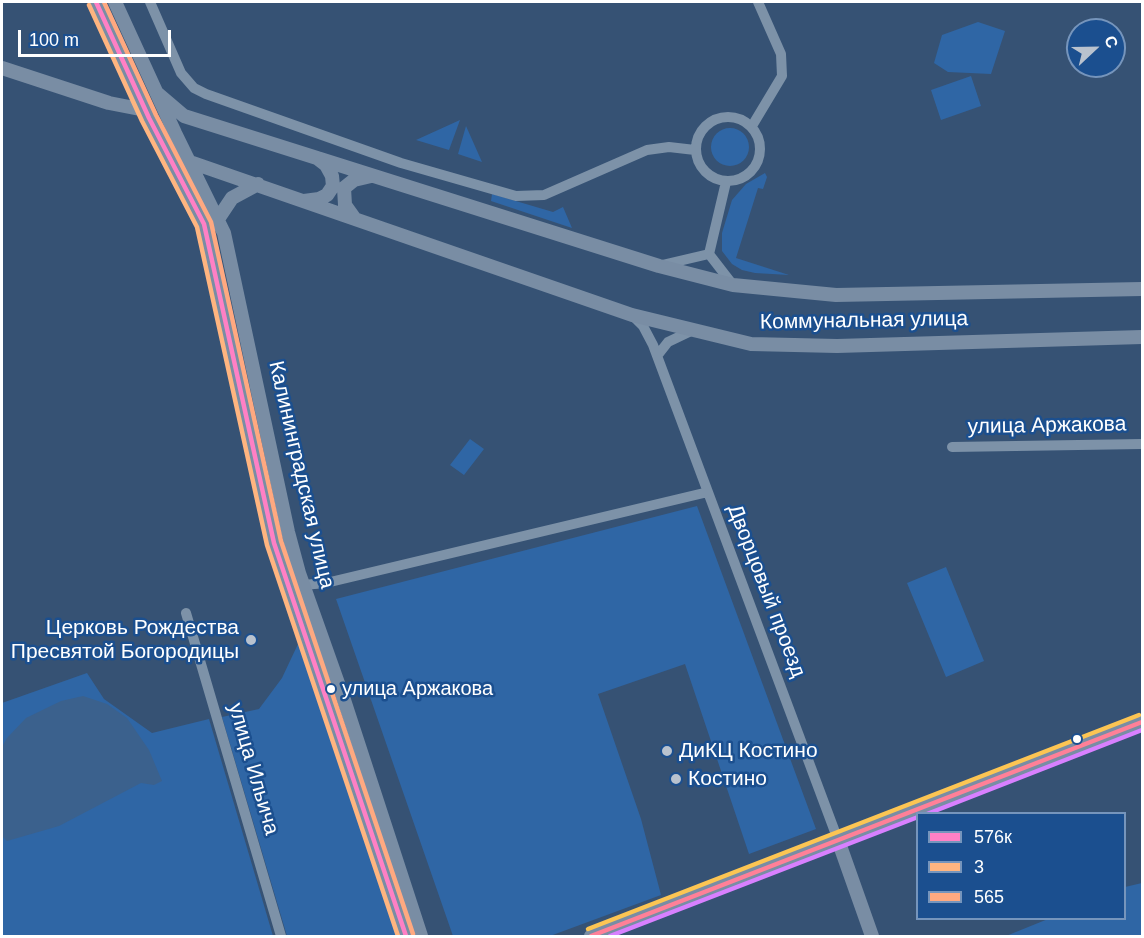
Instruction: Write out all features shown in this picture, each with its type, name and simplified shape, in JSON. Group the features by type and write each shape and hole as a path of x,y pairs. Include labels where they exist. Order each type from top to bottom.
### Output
{"main road":[{"name":"Калининградская улица","path":"96,2 145,110 204,224 274,543 406,936"},
{"name":"Калининградская улица","path":"115,2 121,9 175,133 218,219 230,256 288,531 303,585 344,700 421,936"},
{"path":"2,68 109,103 145,110"},
{"name":"Калининградская улица","path":"157,93 184,116"},
{"path":"184,116 175,133 170,155 188,160"},
{"name":"Коммунальная улица","path":"184,116 658,266 733,285 836,295 1143,289"},
{"path":"302,201 319,199 327,195 333,186 332,176 326,165 317,158"},
{"name":"Коммунальная улица","path":"188,160 632,315 751,344 837,346 1143,337"},
{"path":"354,219 345,204 344,188 354,180 373,176"},
{"path":"218,219 232,198 258,184"},
{"path":"591,936 1143,722"},
{"path":"838,840 872,936"}],"street":[{"path":"150,2 181,73 194,88 401,163 516,196 544,195 647,150 669,147 695,150"},
{"path":"752,126 782,76 781,54 758,2"},
{"path":"729,116 739,118 752,126 760,149 758,162 751,172 740,179 726,182 715,179 701,168 695,150 697,138 704,127 714,119 729,116"},
{"path":"709,254 726,182"},
{"path":"658,266 709,254"},
{"path":"709,254 733,285"},
{"name":"Дворцовый проезд","path":"632,315 643,326 657,356 838,840"},
{"path":"657,356 668,342 691,331"},
{"name":"улица Аржакова","path":"952,447 1143,444"},
{"path":"303,585 326,583 708,492"},
{"name":"улица Ильича","path":"186,613 281,936"}],"shaded area":[{"path":"978,22 1005,31 991,74 948,72 934,63 942,35"},
{"path":"971,76 981,106 941,120 931,90"},
{"path":"460,120 449,150 416,140"},
{"path":"466,126 482,162 458,154"},
{"path":"730,128 744,133 749,147 744,161 730,166 716,161 711,147 716,133"},
{"path":"765,173 767,177 763,189 758,188 736,258 789,275 742,270 732,264 722,251 722,233 732,200 746,184"},
{"path":"492,194 553,212 563,207 572,228 491,201"},
{"path":"470,439 484,449 464,475 450,465"},
{"name":"Костино","path":"697,506 816,829 749,854 685,664 598,694 641,819 661,895 550,936 453,936 336,599"},
{"path":"946,567 984,661 946,677 907,583"},
{"path":"298,644 307,657 399,936 287,936 222,717 259,709 282,678"},
{"path":"87,673 104,699 152,733 209,719 273,936 2,936 2,703"},
{"path":"83,696 107,704 127,718 149,750 162,781 154,785 141,783 59,826 7,841 2,836 2,747 7,738 26,718 61,701"},
{"path":"1142,883 1142,936 1006,936 1046,920 1126,920 1126,887"}],"transit line":[{"name":"576к","path":"96,2 149,118 204,224 274,543 406,936"},
{"name":"565","path":"104,2 156,115 211,222 281,541 413,934"},
{"name":"3","path":"89,5 142,121 197,227 267,545 398,936"},
{"path":"588,929 1139,715"},
{"path":"591,936 1142,722"},
{"path":"932,812 1142,730"},
{"path":"610,936 916,818"}],"place":[{"name":"Церковь Рождества Пресвятой Богородицы","path":"251,640"},
{"name":"улица Аржакова","path":"331,689"},
{"name":"ДиКЦ Костино","path":"667,751"},
{"name":"Костино","path":"676,779"}]}
